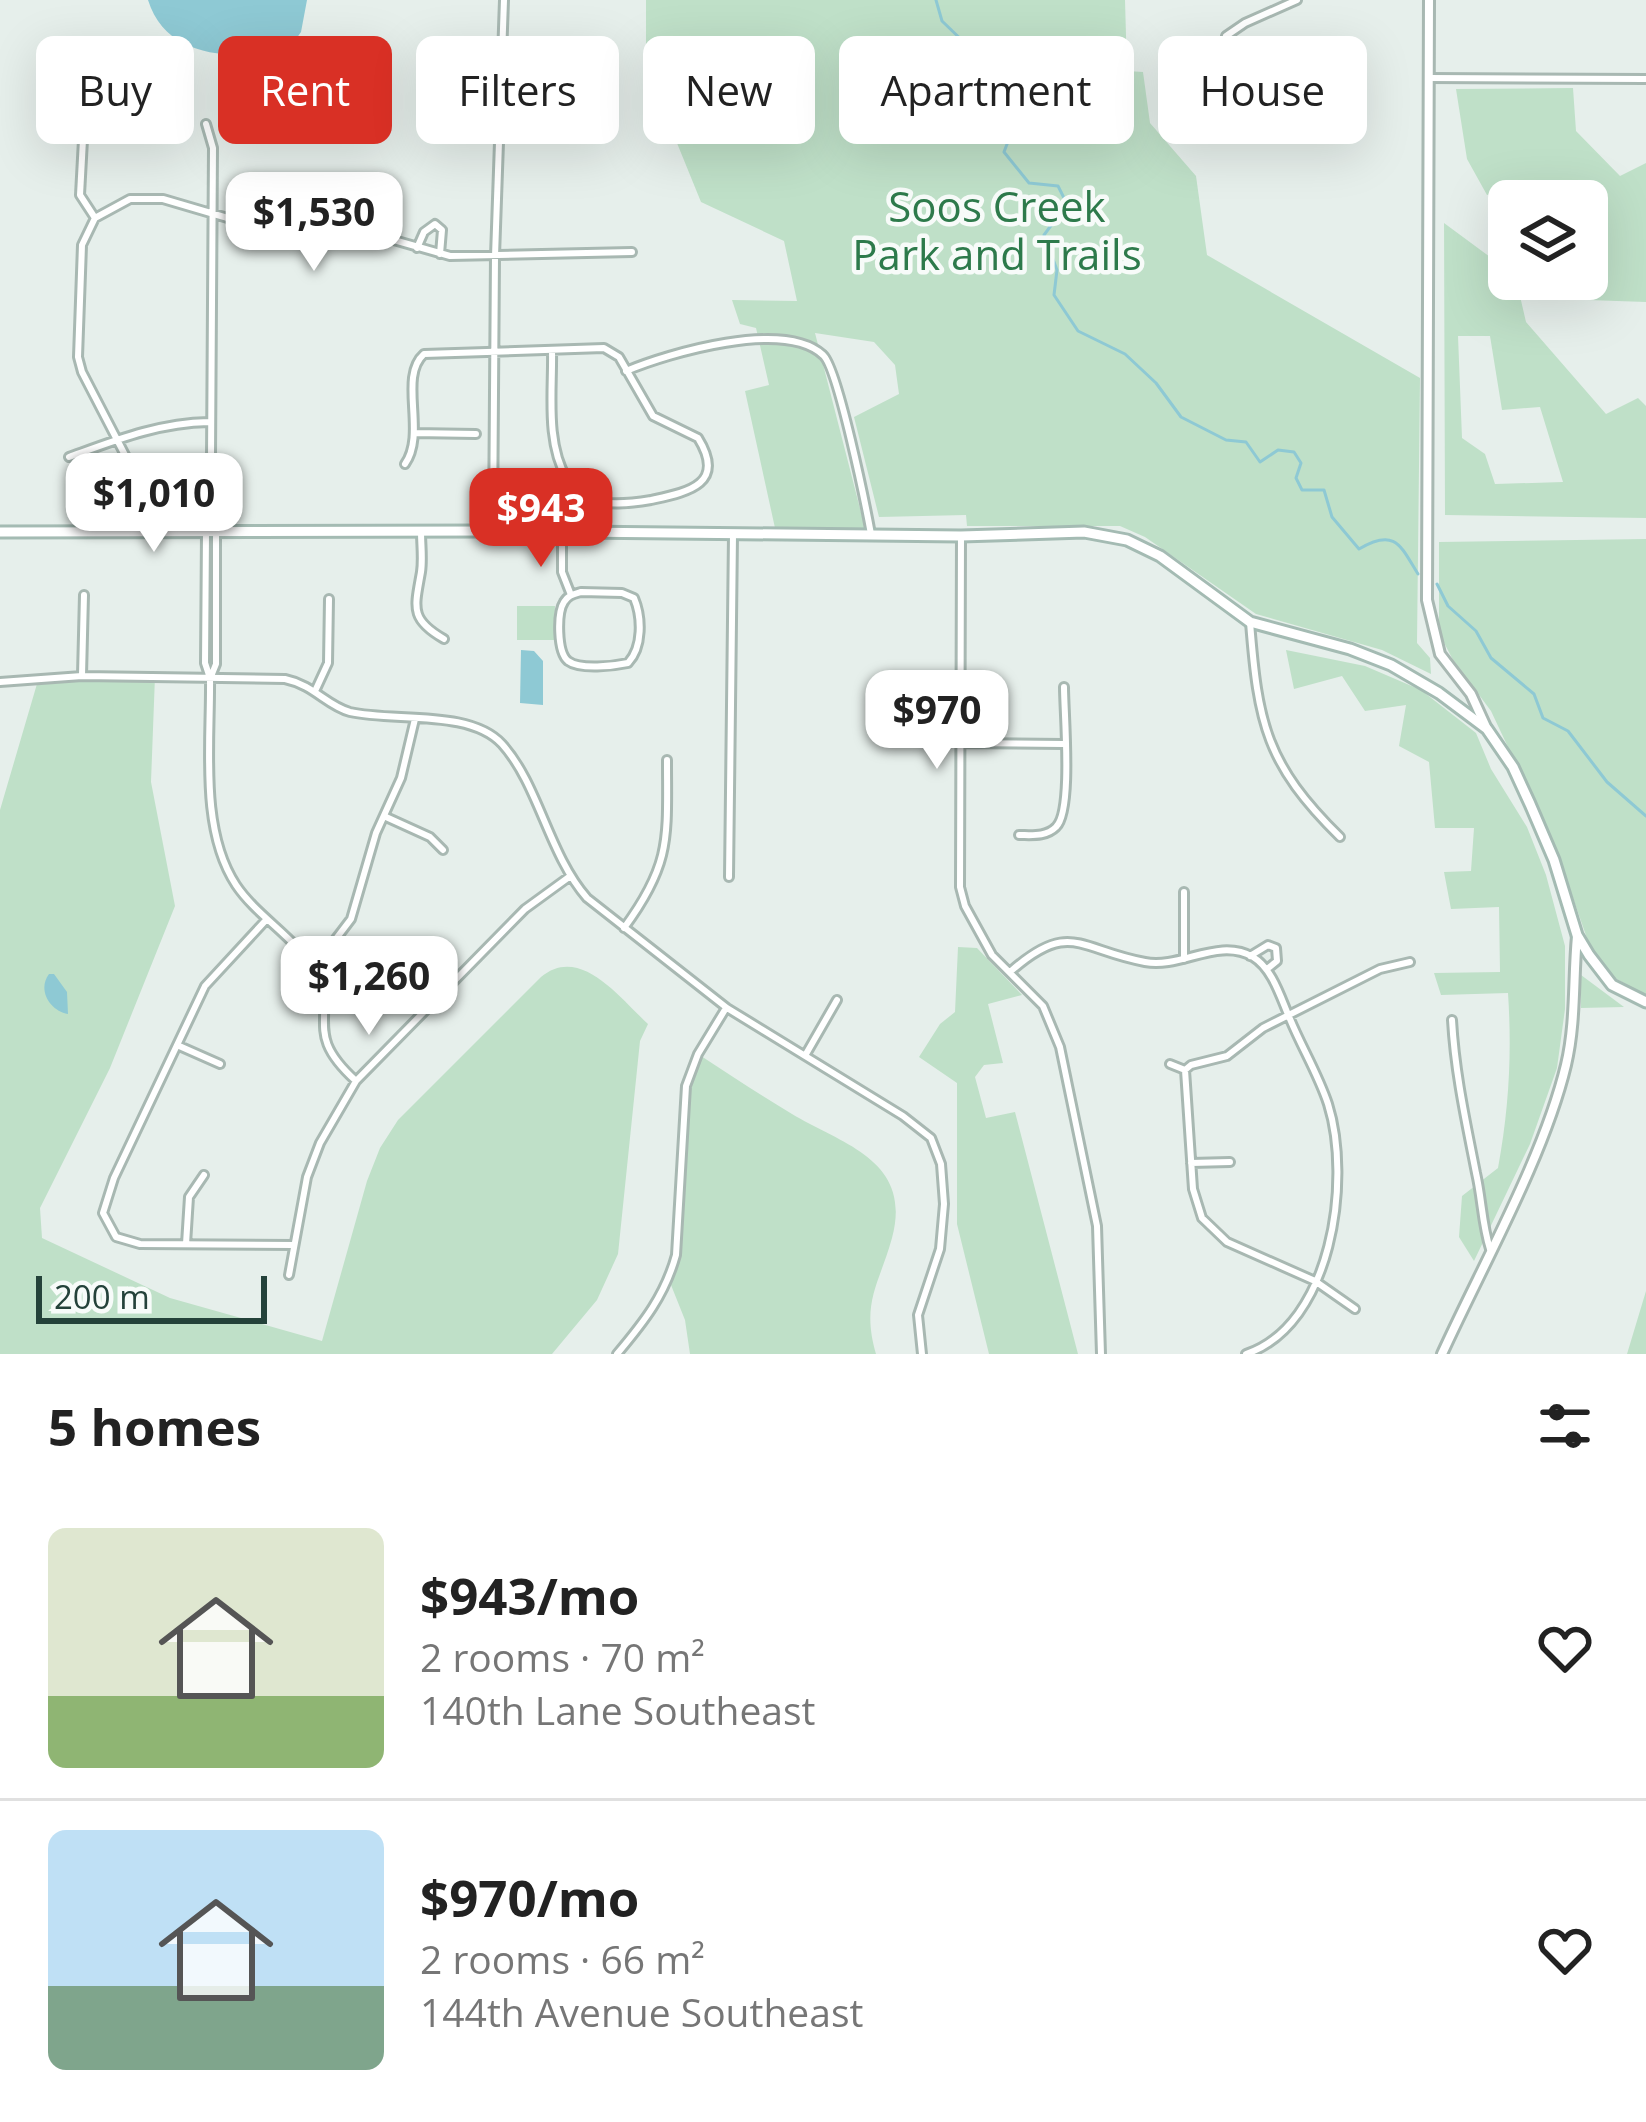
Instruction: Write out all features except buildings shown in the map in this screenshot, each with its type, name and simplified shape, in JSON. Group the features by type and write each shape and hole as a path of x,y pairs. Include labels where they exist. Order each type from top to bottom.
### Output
{"main road":[{"path":"0,532 871,536 1084,532 1127,540 1160,556 1250,622 1391,665 1487,729 1513,767 1530,804 1554,860 1577,935 1612,985 1646,1003"}],"street":[{"path":"503,36 504,0"},
{"path":"1226,36 1245,22 1297,0"},
{"path":"1429,0 1427,600 1440,654 1471,694 1487,729"},
{"path":"1428,78 1646,79"},
{"path":"206,124 213,148 211,457"},
{"path":"82,144 80,195 95,218"},
{"path":"493,531 499,144"},
{"path":"134,532 130,474 119,439 88,386 78,357 79,261 95,218 130,199 147,197 259,223 348,226 440,254 632,251"},
{"path":"306,224 307,248 315,254 323,248 325,224"},
{"path":"417,248 424,232 435,224 442,230 440,254"},
{"path":"626,371 668,353 744,338 822,352 831,366 871,536"},
{"path":"405,464 414,446 414,370 420,357 604,347 619,357 653,416 698,437 708,461 704,480 684,495 638,503 602,502 582,495 566,477 556,447 552,350"},
{"path":"69,457 172,423 211,422"},
{"path":"414,433 476,434"},
{"path":"211,532 205,663 211,678 212,784 220,847 236,885 308,961 320,985 328,1051 356,1081"},
{"path":"421,532 415,609 424,625 444,639"},
{"path":"562,533 562,572 571,595"},
{"path":"729,877 733,535"},
{"path":"961,536 960,887 977,931 992,955 1043,1006 1060,1047 1097,1226 1101,1354"},
{"path":"622,592 634,598 639,610 633,658 622,665 575,664 565,657 561,608 571,595 622,592"},
{"path":"82,676 84,595"},
{"path":"316,689 328,663 329,599"},
{"path":"1250,622 1255,686 1268,743 1306,804 1340,837"},
{"path":"0,682 82,676 285,679 316,689 345,710 477,727 504,746 569,877 624,928 727,1007 918,1126 936,1148 944,1180 943,1224 936,1264 918,1315 922,1354"},
{"path":"1019,835 1047,833 1061,820 1064,687"},
{"path":"308,961 332,944 351,919 376,833 409,755 416,719"},
{"path":"958,742 1064,744"},
{"path":"624,928 650,894 665,854 667,760"},
{"path":"386,817 430,837 443,850"},
{"path":"290,1274 314,1160 356,1081 525,909 569,877"},
{"path":"1184,892 1184,959"},
{"path":"266,920 205,986 108,1191 103,1214 116,1237 140,1244 294,1245"},
{"path":"1442,1354 1545,1129 1565,1067 1577,935"},
{"path":"1010,972 1034,951 1060,941 1144,962 1227,950 1250,956 1266,970 1329,1106 1334,1134 1334,1229 1315,1281 1284,1330 1265,1347 1246,1354"},
{"path":"1250,956 1268,945 1276,948 1277,961 1266,970"},
{"path":"1185,1070 1227,1056 1288,1015 1379,969 1409,962"},
{"path":"806,1055 837,1000"},
{"path":"617,1354 658,1303 669,1280 676,1255 686,1086 698,1054 727,1007"},
{"path":"1452,1020 1454,1062 1477,1176 1481,1223 1490,1249"},
{"path":"177,1045 220,1064"},
{"path":"1170,1064 1185,1070"},
{"path":"1185,1070 1196,1209 1215,1235 1315,1281 1355,1309"},
{"path":"1191,1163 1230,1162"},
{"path":"186,1244 189,1196 204,1175"}],"green space":[{"name":"Soos Creek Park and Trails","path":"646,0 1125,0 1126,36 839,36 839,144 1134,144 1134,71 1143,72 1158,144 1168,144 1196,176 1207,255 1420,378 1417,643 1430,658 1431,674 1382,650 1256,614 1145,537 1120,526 967,526 966,515 879,517 854,417 899,394 895,365 874,342 815,333 865,528 775,528 745,391 769,385 756,328 740,324 732,300 797,301 784,241 701,202 677,144 815,144 815,36 646,36"},
{"path":"1573,88 1576,131 1620,176 1646,163 1646,302 1588,300 1608,300 1608,180 1488,180 1487,195 1467,159 1456,89"},
{"path":"1444,223 1488,255 1488,300 1521,300 1526,322 1606,414 1638,398 1646,406 1646,518 1445,515","holes":["1458,336 1490,336 1502,410 1540,407 1563,482 1495,484 1485,454 1462,438"]},
{"path":"1646,539 1646,995 1613,977 1590,947 1556,849 1491,711 1439,633 1439,542"},
{"path":"517,606 555,606 554,640 517,640"},
{"path":"1286,650 1365,666 1421,690 1476,733 1491,769 1527,827 1546,875 1565,946 1565,1009 1557,1068 1530,1144 1474,1261 1459,1237 1462,1196 1498,1168 1509,1081 1508,993 1441,995 1434,973 1500,972 1499,907 1451,909 1444,872 1471,871 1474,828 1435,828 1429,762 1399,746 1406,705 1365,711 1342,676 1294,689"},
{"path":"155,676 151,782 175,906 110,1068 40,1208 42,1238 170,1298 322,1341 367,1181 398,1120 541,977 556,968 570,967 599,978 648,1024 640,1041 618,1254 597,1300 552,1354 0,1354 0,810 39,677"},
{"path":"958,947 977,948 1022,995 988,1004 1003,1063 984,1065 975,1077 986,1118 1015,1112 1078,1354 989,1354 957,1224 957,1083 919,1057 940,1024 955,1012"},
{"path":"1581,975 1624,1007 1581,1008"},
{"path":"698,1054 851,1146 883,1172 896,1212 871,1307 876,1354 690,1354 685,1320 669,1280 676,1255 684,1106"},
{"path":"1646,1291 1646,1354 1627,1354"}],"water":[{"path":"148,0 307,0 298,36 218,36 218,53 194,47 194,36 173,36 157,20"},
{"path":"521,650 534,651 543,661 543,705 520,703"},
{"path":"49,974 67,992 68,1014 47,999 44,987"}],"waterway":[{"path":"936,0 942,21 971,49 962,74 972,94 1003,110 1012,131 1004,152 1029,183 1058,186 1067,204 1044,235 1057,270 1054,295 1078,331 1125,354 1156,383 1181,417 1226,440 1246,442 1260,462 1278,450 1294,452 1301,463 1296,478 1302,490 1324,490 1332,517 1359,549 1389,540 1402,548 1418,574"},
{"path":"1437,584 1448,606 1476,631 1491,658 1534,694 1543,718 1568,731 1607,782 1646,816"}]}
